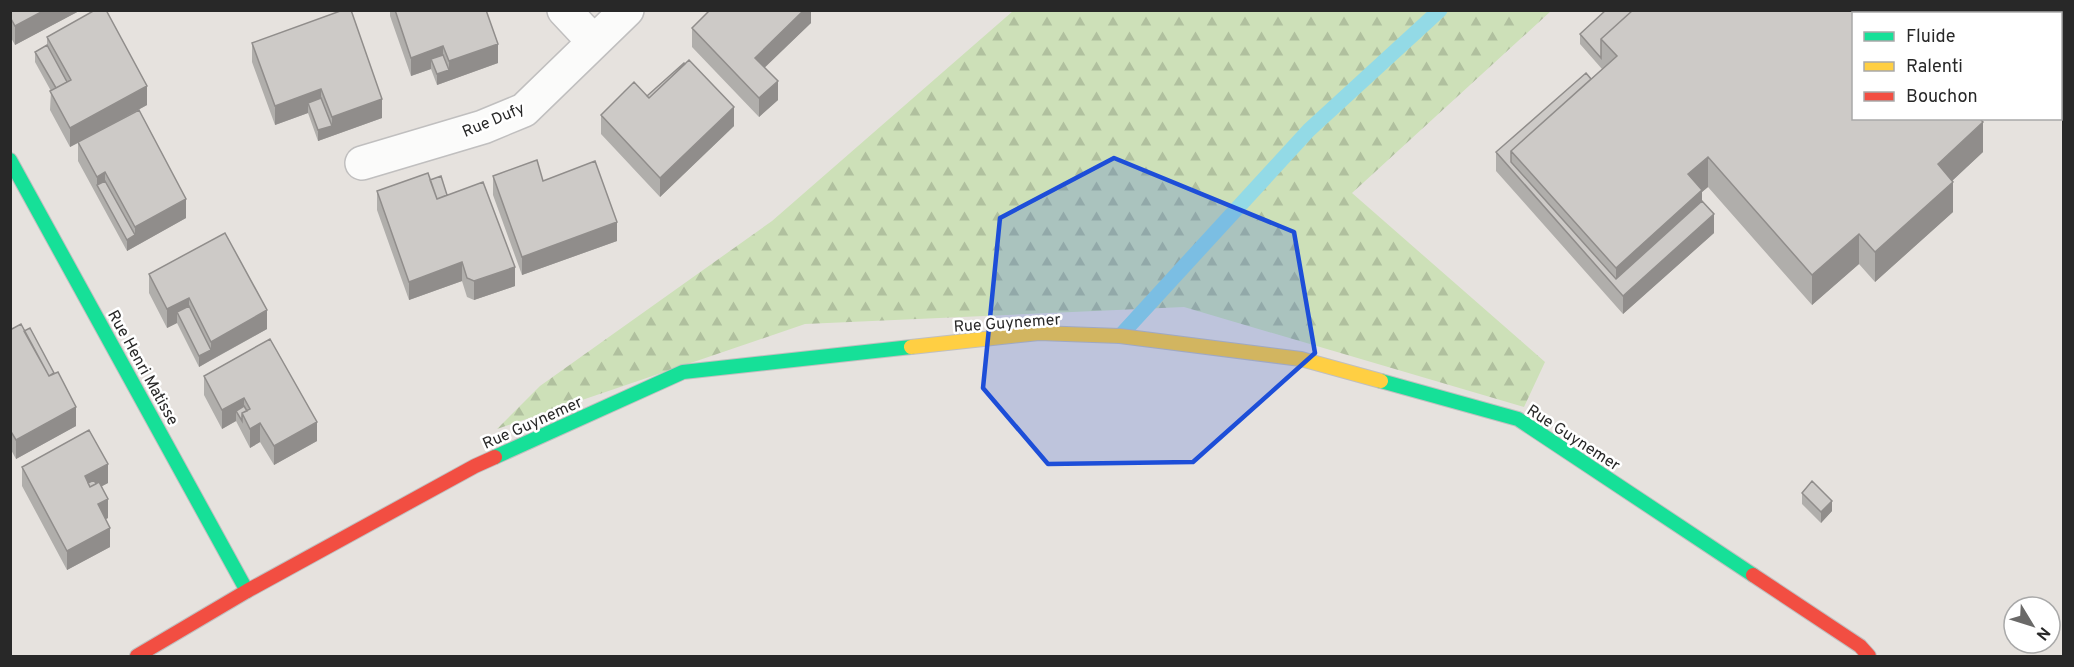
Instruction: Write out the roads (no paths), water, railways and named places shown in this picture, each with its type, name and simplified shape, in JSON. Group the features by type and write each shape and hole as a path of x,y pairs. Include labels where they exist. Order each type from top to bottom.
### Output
{"street":[{"path":"564,10 594,42"},
{"name":"Rue Dufy","path":"362,163 483,127 524,110 627,10"},
{"name":"Rue Henri Matisse","path":"10,160 247,591"},
{"name":"Rue Guynemer","path":"137,657 247,591 475,466 683,372 1039,333 1120,336 1301,359 1518,419 1860,646 1869,657"}],"waterway":[{"path":"1120,336 1309,130 1440,10"}]}
